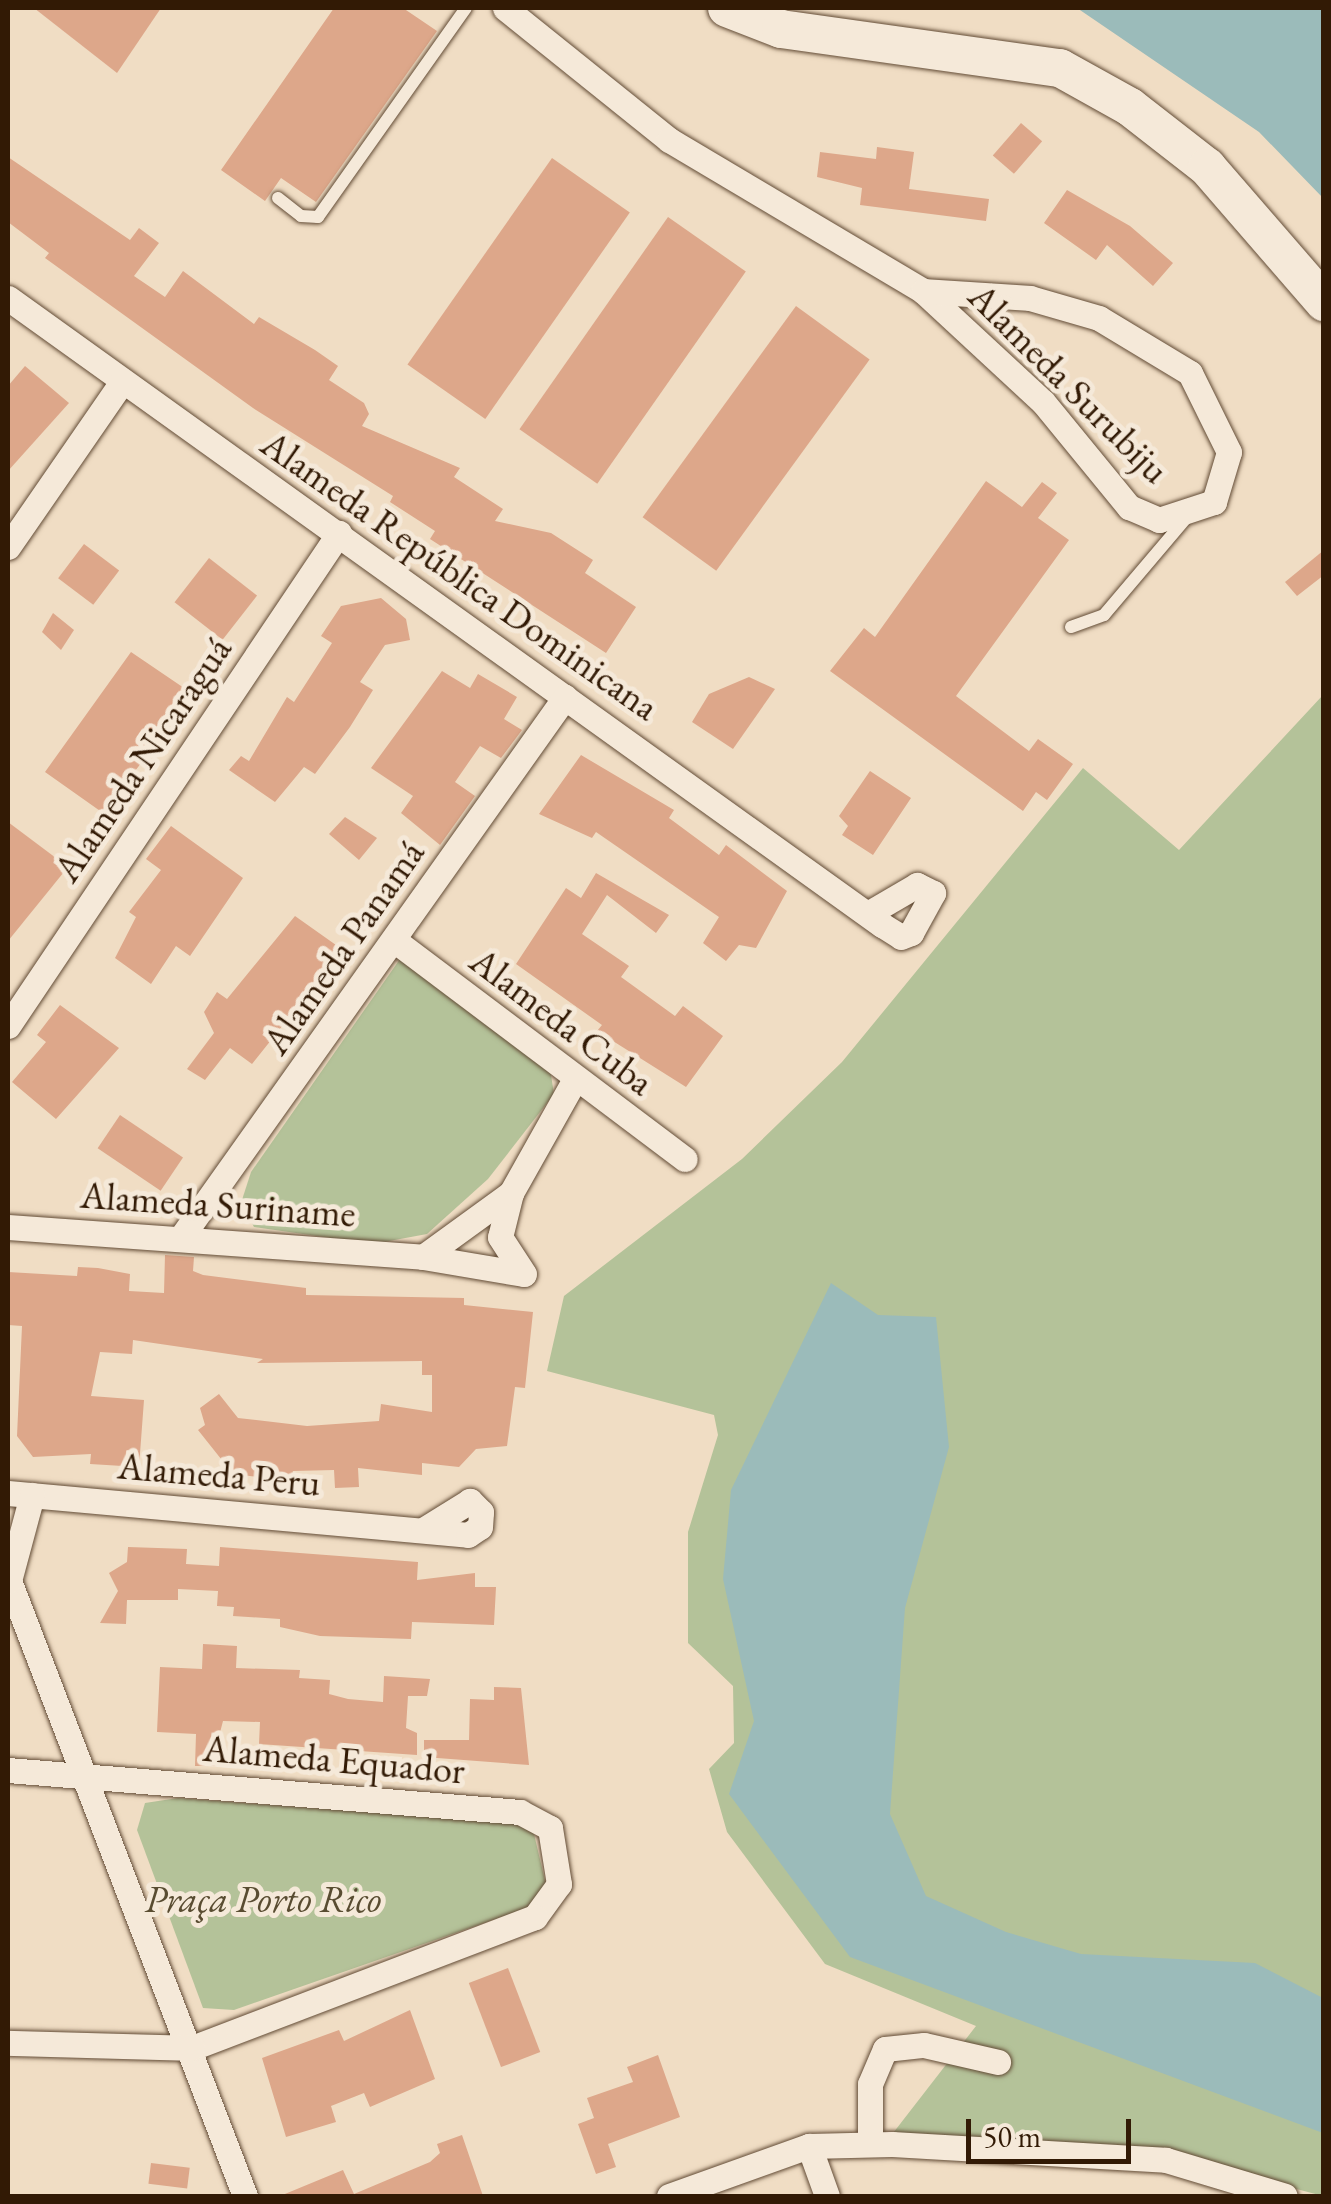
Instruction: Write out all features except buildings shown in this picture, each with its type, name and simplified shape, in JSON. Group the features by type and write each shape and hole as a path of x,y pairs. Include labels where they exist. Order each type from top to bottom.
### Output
{"main road":[{"path":"727,8 781,29 1060,68 1130,107 1207,167 1324,302"}],"street":[{"name":"Alameda Surubiju","path":"505,8 669,140 923,291 1043,402 1129,508 1159,520 1188,516 1214,502 1229,452 1190,373 1099,318 1030,298 923,291"},
{"name":"Alameda República Dominicana","path":"8,298 870,913"},
{"path":"8,547 122,382"},
{"name":"Alameda Nicaraguá","path":"8,1026 339,534"},
{"name":"Alameda Panamá","path":"180,1240 565,697"},
{"name":"Alameda Cuba","path":"394,940 685,1160"},
{"path":"423,1257 511,1192 575,1080"},
{"name":"Alameda Suriname","path":"8,1227 423,1257 524,1274 500,1238 511,1192"},
{"path":"20,1494 8,1580 90,1776 246,2196"},
{"name":"Alameda Peru","path":"20,1494 424,1530"},
{"name":"Alameda Equador","path":"8,1770 540,1818 556,1848 559,1884 535,1917 192,2048"},
{"path":"8,2043 192,2048"},
{"path":"870,2144 870,2084 885,2049 924,2044 998,2062"},
{"path":"669,2196 809,2146 870,2144 1031,2147 1166,2160 1286,2196"},
{"path":"809,2146 827,2196"}],"lane":[{"path":"278,198 301,216 318,217 466,8"},
{"path":"1071,627 1104,615 1188,516"}],"green space":[{"path":"1323,695 1323,2196 1138,2147 890,2137 976,2026 825,1964 727,1832 709,1769 734,1743 733,1686 688,1643 688,1532 718,1435 714,1415 547,1371 564,1296 742,1159 842,1062 1083,768 1179,850"},
{"path":"400,959 550,1069 554,1094 488,1179 427,1234 373,1244 254,1227 241,1203 251,1172"},
{"name":"Praça Porto Rico","path":"178,1798 523,1824 534,1834 547,1889 533,1906 234,2010 203,2008 137,1830 145,1803"}],"water":[{"path":"1077,8 1323,8 1323,198 1259,132"},
{"path":"831,1283 878,1315 936,1317 949,1447 905,1608 890,1814 926,1896 1006,1932 1081,1954 1255,1963 1323,1998 1323,2133 850,1957 729,1794 754,1721 723,1579 731,1490"}]}
